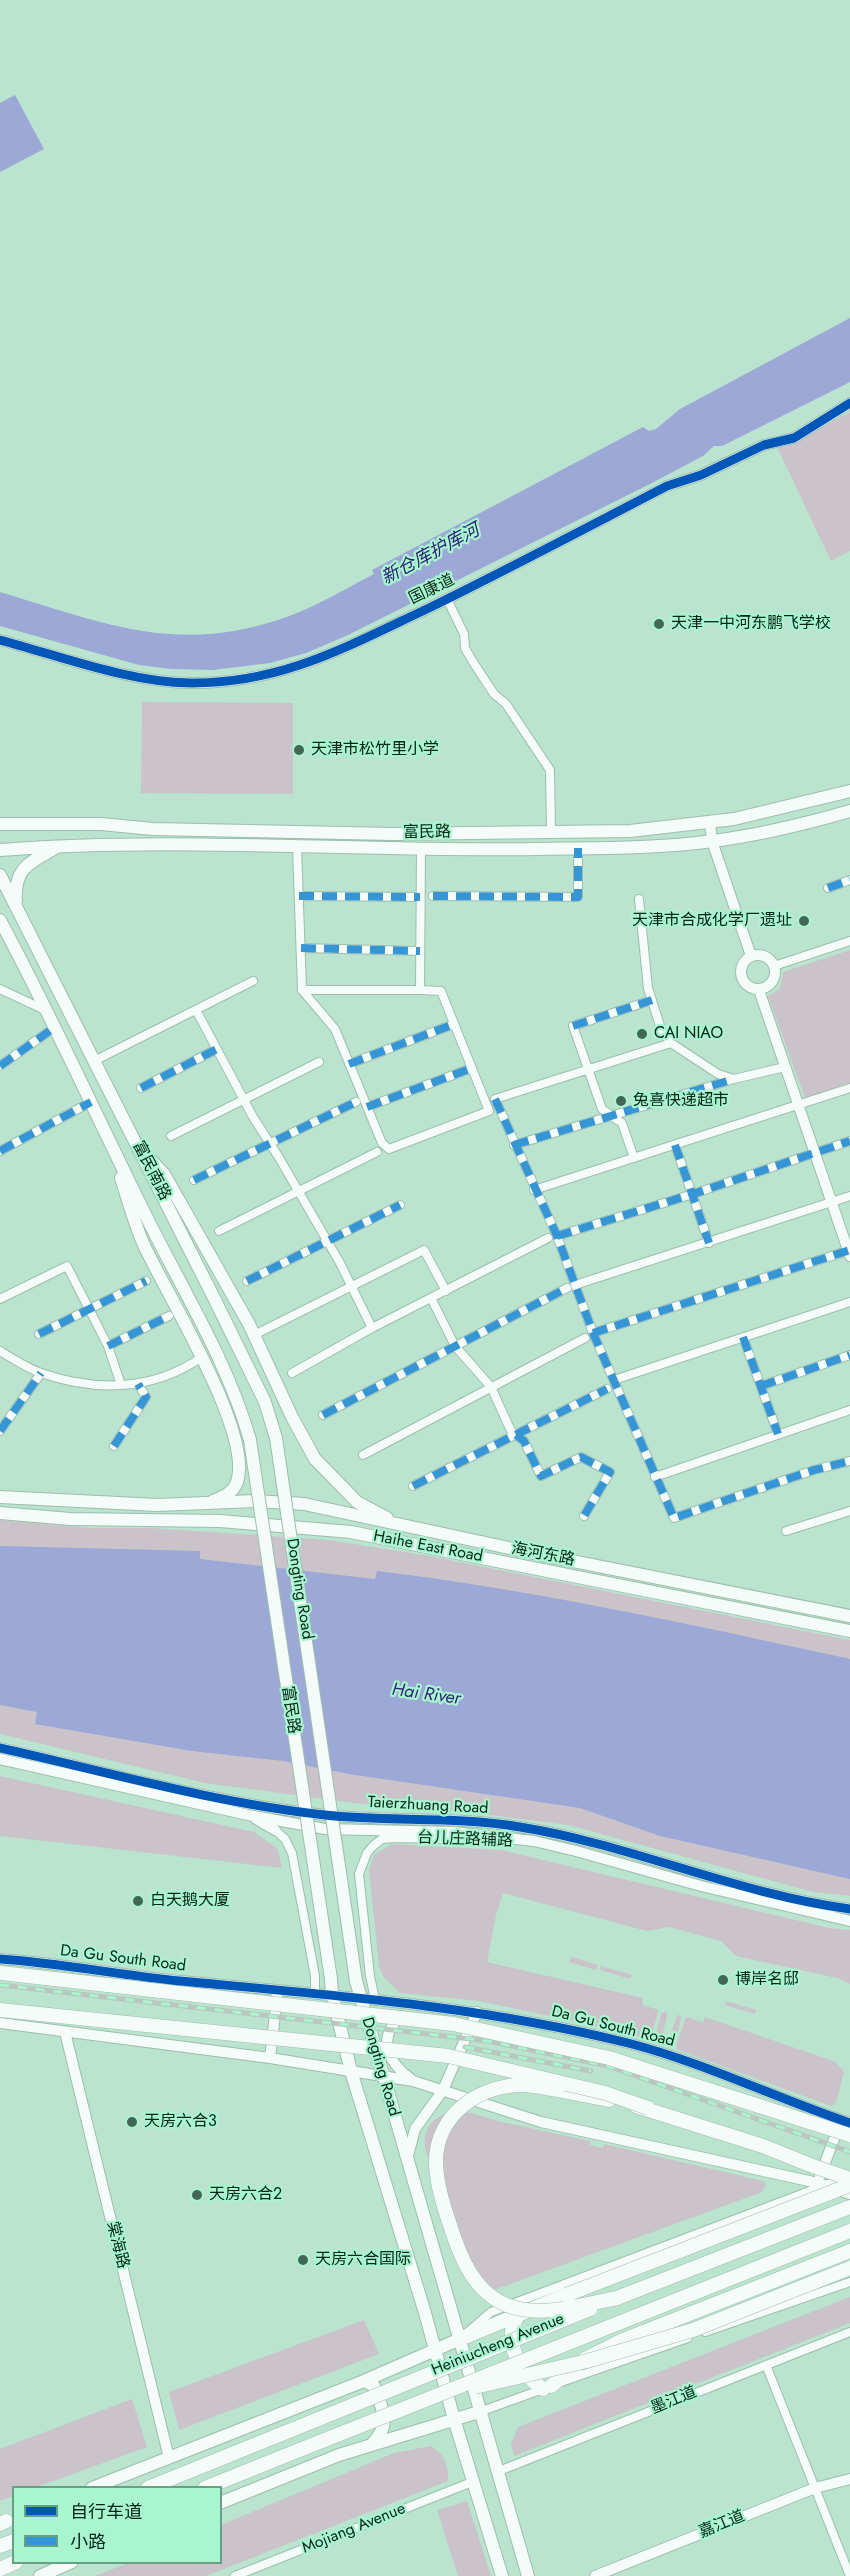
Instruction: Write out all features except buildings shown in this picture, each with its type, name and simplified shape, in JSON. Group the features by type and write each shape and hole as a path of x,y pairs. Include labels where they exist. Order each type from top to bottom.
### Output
{"highway":[{"name":"Da Gu South Road","path":"0,1973 453,2024 609,2058 850,2135"},
{"path":"0,2010 448,2056 605,2093 850,2177"},
{"path":"617,2298 539,2310 517,2309 501,2303 488,2294 468,2270 455,2241 440,2195 436,2163 437,2151 452,2116 464,2103 492,2090 526,2085 648,2109"},
{"path":"460,2339 566,2295 850,2185"},
{"name":"Heiniucheng Avenue","path":"151,2486 850,2207"},
{"name":"Heiniucheng Avenue","path":"208,2486 850,2230"},
{"path":"518,2315 511,2326 513,2349 531,2380 547,2387 585,2359 623,2340 850,2251"},
{"path":"435,2397 587,2361 682,2333 850,2268"}],"main road":[{"name":"富民路","path":"0,824 101,824 153,829 392,834 630,831 710,823 794,807 850,791"},
{"name":"富民路","path":"0,850 153,845 421,849 578,848 712,841 796,826 850,811"},
{"path":"16,909 16,880 22,869 57,847"},
{"path":"0,875 16,909"},
{"name":"富民南路","path":"16,909 138,1146 265,1402 276,1438"},
{"name":"富民南路","path":"0,920 219,1359 237,1399 250,1440"},
{"path":"138,1146 164,1174 254,1335 292,1417 315,1459 357,1502 401,1525"},
{"path":"0,1497 123,1504 200,1504 232,1491 237,1480 235,1441 227,1409 143,1243 127,1198 119,1158"},
{"name":"Dongting Road","path":"276,1438 356,1981 528,2576"},
{"name":"富民路","path":"250,1440 332,1994"},
{"name":"海河东路","path":"200,1504 256,1501 304,1504 850,1616"},
{"name":"Haihe East Road","path":"0,1513 70,1519 220,1521 351,1532 850,1631"},
{"name":"Dongting Road","path":"332,1994 351,2071 501,2576"},
{"name":"Heiniucheng Avenue","path":"95,2486 364,2381 460,2339"},
{"path":"364,2381 374,2386 385,2425 382,2433 372,2444"},
{"path":"222,2502 372,2444 482,2411"},
{"path":"40,2576 67,2564"}],"street":[{"name":"国康道","path":"0,640 158,681 212,683 260,677 306,665 447,599 667,486 695,477 764,445 794,438 850,403"},
{"path":"447,599 464,634 465,648 473,662 494,694 506,704 550,771 551,832"},
{"path":"710,823 712,841 752,956"},
{"path":"297,848 302,990 335,1029 382,1143 389,1149 489,1111 441,991 302,990"},
{"path":"433,896 578,897 578,848"},
{"path":"420,990 421,849"},
{"path":"828,888 850,880"},
{"path":"299,896 420,897"},
{"path":"639,899 648,988 661,1029 671,1043 718,1074 734,1079"},
{"path":"774,966 850,941"},
{"path":"301,948 420,951"},
{"path":"363,1455 589,1336 849,1252 759,990 745,984 740,974 743,963 752,956 762,956 774,966"},
{"path":"759,990 772,981 774,966"},
{"path":"94,1061 253,981"},
{"path":"0,989 47,1011"},
{"path":"634,1158 622,1123 602,1109 573,1026 652,1000"},
{"path":"196,1010 244,1100 327,1242 372,1328"},
{"path":"349,1064 454,1023"},
{"path":"0,1066 55,1027"},
{"path":"671,1043 495,1099 553,1237 589,1336 614,1380 674,1518 814,1470 850,1461"},
{"path":"141,1088 217,1049"},
{"path":"171,1136 319,1062"},
{"path":"514,1145 734,1079 785,1067"},
{"path":"367,1107 472,1068"},
{"path":"534,1190 850,1088"},
{"path":"0,1151 91,1102"},
{"path":"194,1180 356,1102"},
{"path":"292,1373 372,1328 553,1237 693,1194 850,1141"},
{"path":"675,1144 709,1243"},
{"path":"219,1231 377,1152"},
{"path":"323,1415 571,1286 850,1196"},
{"path":"247,1281 400,1204"},
{"path":"254,1335 424,1250 446,1291"},
{"path":"0,1299 67,1266 108,1346 121,1385"},
{"path":"39,1334 146,1281"},
{"path":"431,1298 455,1346 491,1387 511,1431 524,1441 541,1476 581,1458 609,1472 584,1516"},
{"path":"614,1380 850,1302"},
{"path":"108,1346 169,1316"},
{"path":"743,1337 778,1434"},
{"path":"0,1352 41,1373 77,1382 121,1385 138,1384 167,1377 202,1357"},
{"path":"761,1386 850,1355"},
{"path":"0,1431 41,1373"},
{"path":"114,1446 146,1397 138,1384"},
{"path":"413,1486 607,1389"},
{"path":"655,1477 850,1410"},
{"path":"786,1532 850,1512"},
{"name":"Taierzhuang Road","path":"0,1748 249,1804 326,1815 519,1826 580,1840 768,1892 850,1910"},
{"name":"Taierzhuang Road","path":"0,1759 248,1815 325,1829 453,1832 534,1842 576,1851 701,1886 850,1921"},
{"path":"248,1815 275,1830 285,1839 292,1854 315,1976 315,1993"},
{"name":"台儿庄路辅路","path":"396,1838 534,1842"},
{"name":"Dongting Road","path":"375,1999 370,1976 359,1874 367,1853 373,1846 382,1839 396,1838"},
{"name":"Da Gu South Road","path":"0,1959 169,1980 332,1994 477,2012 560,2028 662,2053 846,2121 821,2184"},
{"path":"270,2058 278,1990"},
{"path":"413,2081 402,2073 392,2060 387,2042 388,2030 403,2014 423,2006"},
{"path":"408,2162 415,2129 443,2090 477,2012"},
{"path":"0,2023 270,2058 413,2081 541,2122 821,2184 850,2194"},
{"name":"棠海路","path":"65,2032 169,2458"},
{"name":"Heiniucheng Avenue","path":"460,2339 491,2312 821,2184 850,2177"},
{"path":"482,2411 850,2282"},
{"name":"墨江道","path":"498,2471 850,2332"},
{"path":"766,2365 850,2576"},
{"name":"嘉江道","path":"595,2576 815,2488 850,2479"},
{"name":"Mojiang Avenue","path":"235,2576 472,2482"}],"shaded area":[{"path":"850,412 850,551 831,561 777,447 794,442"},
{"path":"142,702 293,703 293,794 141,793"},
{"path":"850,950 850,1083 805,1098 768,996 780,988 783,972"},
{"path":"0,1520 89,1528 151,1528 329,1540 430,1556 850,1640 850,1896 813,1892 568,1825 458,1811 355,1803 205,1783 0,1734"},
{"path":"0,1776 254,1832 278,1849 282,1868 0,1836"},
{"path":"392,1844 501,1850 829,1928 850,1930 850,1984 841,1979 736,1956 721,1941 669,1927 647,1931 503,1893 496,1915 487,1962 643,1998 642,2005 659,2010 650,2039 580,2023 581,2018 575,2017 573,2021 479,2001 400,1993 384,1978 379,1966 369,1870 374,1855"},
{"path":"571,1957 598,1965 596,1970 569,1962"},
{"path":"601,1966 632,1975 630,1979 600,1970"},
{"path":"726,2001 756,2010 755,2014 725,2005"},
{"path":"666,2011 662,2036 658,2038 656,2034 661,2014"},
{"path":"677,2015 681,2016 681,2019 676,2039 672,2041 670,2038"},
{"path":"686,2017 703,2022 705,2017 836,2062 844,2072 836,2103 831,2106 678,2050 676,2045"},
{"path":"456,2111 590,2141 590,2145 603,2148 604,2144 763,2181 766,2184 762,2192 494,2290 475,2268 465,2249 426,2152 425,2136 430,2124 440,2116"},
{"path":"850,2297 850,2323 514,2456 511,2444 518,2427"},
{"path":"364,2320 379,2354 179,2430 169,2392"},
{"path":"132,2399 147,2447 40,2486 12,2486 12,2496 0,2501 0,2449"},
{"path":"431,2446 445,2460 448,2481 206,2576 95,2576 125,2564 222,2564 222,2525 394,2453"},
{"path":"467,2501 491,2576 458,2576 437,2510"}],"water":[{"path":"15,95 44,149 0,172 0,103"},
{"name":"新仓库护库河","path":"850,318 850,382 722,446 714,446 703,456 650,484 346,636 306,653 270,663 213,670 171,669 139,665 0,626 0,592 110,624 179,635 214,634 252,627 292,615 374,574 372,570 643,427 649,431 656,429 680,409"},
{"name":"Hai River","path":"0,1546 200,1551 200,1559 375,1579 377,1571 555,1598 850,1659 850,1879 660,1836 580,1808 349,1774 283,1761 192,1751 35,1724 37,1712 0,1705"}],"railway":[{"path":"0,1985 488,2041 608,2066 850,2152"},
{"path":"465,2047 591,2071"}],"marked path":[{"path":"433,896 578,897 578,848"},
{"path":"828,888 850,880"},
{"path":"299,896 420,897"},
{"path":"301,948 420,951"},
{"path":"573,1026 652,1000"},
{"path":"349,1064 454,1024"},
{"path":"0,1066 55,1027"},
{"path":"141,1088 217,1049"},
{"path":"367,1107 472,1068"},
{"path":"514,1145 734,1079"},
{"path":"495,1099 557,1236 593,1333 674,1518 814,1470 850,1461"},
{"path":"0,1151 91,1102"},
{"path":"194,1180 356,1102"},
{"path":"557,1236 693,1194 850,1141"},
{"path":"675,1145 709,1243"},
{"path":"247,1281 400,1205"},
{"path":"593,1333 850,1250"},
{"path":"39,1334 146,1281"},
{"path":"323,1415 567,1288"},
{"path":"108,1346 169,1316"},
{"path":"743,1337 778,1434"},
{"path":"761,1386 850,1355"},
{"path":"0,1431 41,1373"},
{"path":"114,1446 146,1397 138,1384"},
{"path":"413,1486 607,1389"},
{"path":"516,1435 524,1441 541,1476 581,1457 610,1472 584,1516"}],"cycle path":[{"path":"0,640 118,673 166,682 223,682 285,670 342,649 429,608 667,486 701,475 764,445 794,438 850,403"},
{"path":"0,1748 202,1795 284,1810 349,1817 471,1821 520,1827 603,1845 767,1892 850,1909"},
{"path":"0,1959 180,1981 406,2003 573,2030 685,2060 850,2123"}],"place":[{"name":"天津一中河东鹏飞学校","path":"659,624"},
{"name":"天津市松竹里小学","path":"299,750"},
{"name":"天津市合成化学厂遗址","path":"804,921"},
{"name":"CAI NIAO","path":"642,1034"},
{"name":"兔喜快递超市","path":"621,1101"},
{"name":"白天鹅大厦","path":"138,1901"},
{"name":"博岸名邸","path":"723,1980"},
{"name":"天房六合3","path":"132,2122"},
{"name":"天房六合2","path":"197,2195"},
{"name":"天房六合国际","path":"303,2260"}]}
